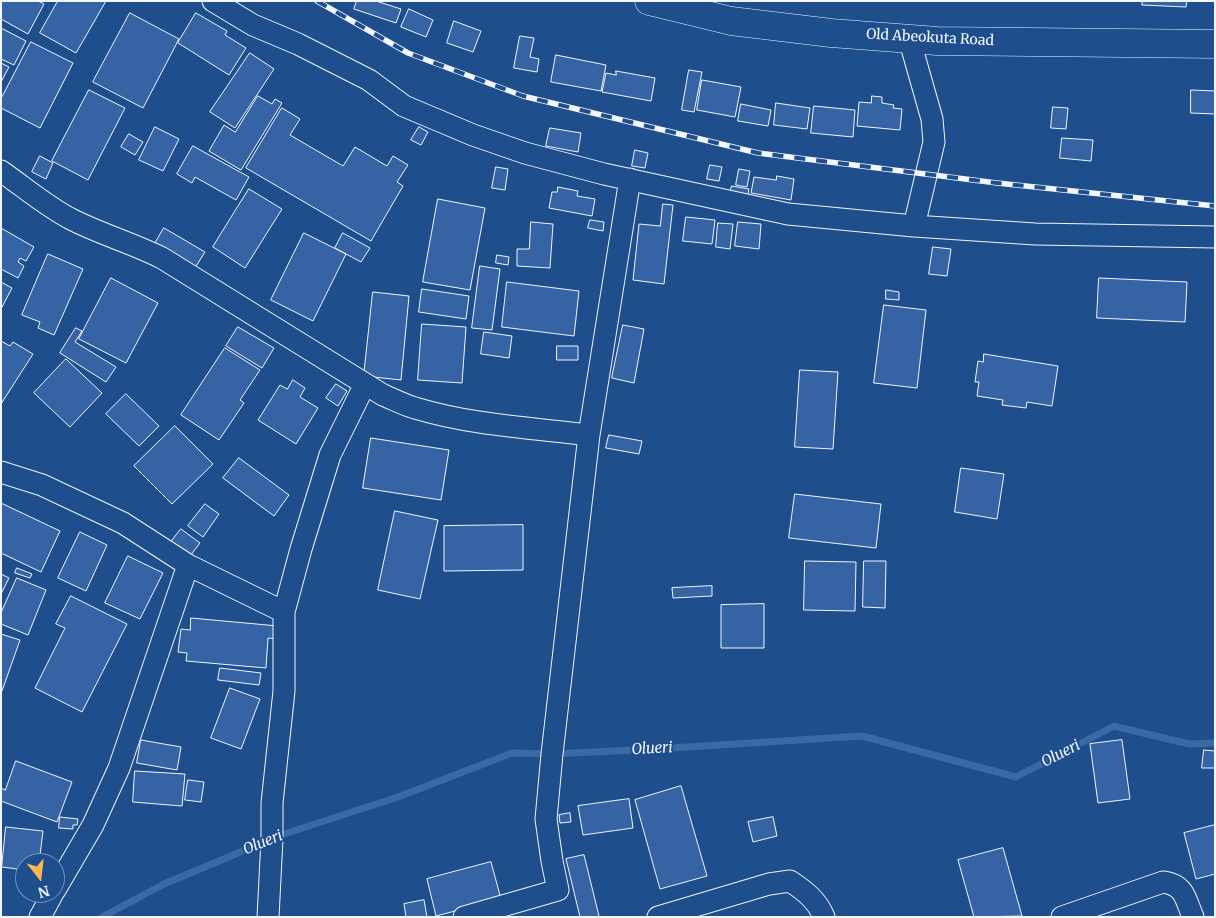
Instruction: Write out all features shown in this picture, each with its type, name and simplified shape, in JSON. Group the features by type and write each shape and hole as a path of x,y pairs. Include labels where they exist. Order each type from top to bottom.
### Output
{"highway":[{"name":"Old Abeokuta Road","path":"649,1 732,21 830,33 937,40 1215,44"}],"street":[{"path":"213,1 253,25 298,44 369,80 404,106 473,135 525,153 630,179 788,214 914,226 1035,234 1215,237"},
{"path":"909,38 932,119 934,142 914,226"},
{"path":"1,171 40,200 70,218 108,235 135,244 162,258 382,395 414,408 431,412 495,424 589,436"},
{"path":"464,917 558,890 546,818 589,436 630,179"},
{"path":"268,917 272,803 284,691 284,612 330,455 364,384"},
{"path":"1,472 42,485 123,523 188,565 284,612"},
{"path":"65,873 93,825 118,768 188,565"},
{"path":"658,917 769,884 790,881 808,893 820,908 824,917"},
{"path":"1062,917 1163,882 1174,884 1182,891 1193,917"},
{"path":"40,917 48,903"}],"building":[{"path":"1,1 38,1 44,4 28,34 1,19"},
{"path":"58,1 106,1 76,53 40,33"},
{"path":"357,1 376,1 401,9 396,23 354,9"},
{"path":"1143,1 1187,1 1186,7 1142,5"},
{"path":"409,9 433,20 426,37 401,27"},
{"path":"130,13 179,39 143,108 93,82"},
{"path":"196,13 227,31 225,35 246,48 229,75 178,43"},
{"path":"454,21 481,31 473,52 447,43"},
{"path":"1,28 26,41 14,65 1,59"},
{"path":"520,36 534,38 530,57 539,59 537,72 514,68"},
{"path":"31,42 73,63 40,128 1,108 1,99"},
{"path":"250,53 274,69 235,128 210,112"},
{"path":"556,55 606,65 601,91 551,82"},
{"path":"1,63 9,67 1,82"},
{"path":"689,70 702,72 694,112 682,110"},
{"path":"616,71 655,78 651,101 602,92 606,73 616,75"},
{"path":"702,80 741,87 735,117 697,110"},
{"path":"89,90 125,108 88,180 52,161"},
{"path":"1191,90 1215,91 1215,114 1191,113"},
{"path":"258,96 272,104 275,99 282,103 241,170 209,151 224,125 235,132"},
{"path":"872,96 882,97 882,103 894,105 893,108 902,109 900,130 857,126 859,102 871,103"},
{"path":"776,103 810,108 807,129 774,125"},
{"path":"741,104 771,110 768,126 738,121"},
{"path":"814,106 855,110 853,137 811,133"},
{"path":"1053,107 1068,108 1066,129 1051,128"},
{"path":"282,108 300,119 290,135 343,166 355,147 387,166 393,156 408,165 397,182 403,186 371,241 246,168"},
{"path":"155,127 179,139 163,171 139,160"},
{"path":"419,127 428,132 421,145 411,140"},
{"path":"550,128 581,133 578,152 546,146"},
{"path":"129,134 143,142 135,155 121,147"},
{"path":"1062,138 1093,140 1091,161 1060,158"},
{"path":"193,146 249,177 236,200 195,177 192,183 177,174"},
{"path":"635,150 648,153 645,168 632,166"},
{"path":"40,156 53,163 46,179 32,172"},
{"path":"710,165 722,167 719,181 707,179"},
{"path":"496,167 508,169 505,190 492,188"},
{"path":"739,169 750,171 747,187 736,185"},
{"path":"777,176 794,179 791,200 751,193 754,177 776,180"},
{"path":"732,186 749,189 747,199 729,196"},
{"path":"558,187 578,191 577,196 595,199 592,216 549,208 552,192 557,192"},
{"path":"249,189 282,209 245,268 213,247"},
{"path":"438,199 485,208 470,290 423,282"},
{"path":"663,204 673,205 664,284 633,280 639,224 660,226"},
{"path":"686,217 715,220 712,244 683,241"},
{"path":"590,220 604,222 603,231 588,228"},
{"path":"531,222 553,224 550,268 517,266 517,249 529,249"},
{"path":"738,222 761,224 759,249 735,246"},
{"path":"718,223 733,224 730,249 716,247"},
{"path":"1,228 34,247 26,261 20,258 18,262 24,266 18,278 1,269"},
{"path":"164,228 205,252 193,271 153,247"},
{"path":"304,233 346,254 313,321 271,300"},
{"path":"343,233 370,248 361,262 335,248"},
{"path":"933,247 951,249 947,276 929,274"},
{"path":"48,254 83,269 54,335 38,328 40,322 22,315"},
{"path":"497,255 509,257 508,265 496,263"},
{"path":"480,266 500,269 492,330 472,328"},
{"path":"111,278 158,303 126,363 79,339"},
{"path":"1099,278 1187,282 1185,322 1097,318"},
{"path":"1,282 12,288 1,309"},
{"path":"507,282 579,291 574,336 502,327"},
{"path":"422,289 469,296 466,319 419,312"},
{"path":"886,290 899,292 899,300 886,299"},
{"path":"373,292 409,296 401,380 364,376"},
{"path":"884,305 926,310 917,388 874,383"},
{"path":"422,324 466,327 462,383 418,380"},
{"path":"623,325 644,329 634,383 612,378"},
{"path":"238,327 274,348 262,368 226,346"},
{"path":"76,328 82,331 75,342 116,367 106,382 60,353"},
{"path":"484,332 512,336 509,358 481,354"},
{"path":"1,341 10,346 13,342 33,354 1,404"},
{"path":"557,346 578,346 578,360 557,360"},
{"path":"225,348 260,370 240,400 244,403 219,440 181,415"},
{"path":"984,354 1058,366 1052,406 1027,402 1026,408 1002,405 1003,400 977,396 979,382 975,382 978,361 983,362"},
{"path":"66,359 102,393 70,427 34,393"},
{"path":"800,370 838,372 833,449 795,447"},
{"path":"293,380 305,388 300,397 318,408 296,444 258,420 280,385 287,389"},
{"path":"336,384 347,391 338,406 326,398"},
{"path":"126,394 159,426 139,446 106,414"},
{"path":"175,426 213,464 172,504 134,466"},
{"path":"609,435 642,441 639,454 606,448"},
{"path":"371,438 449,450 441,500 363,488"},
{"path":"239,458 289,495 274,516 223,478"},
{"path":"961,468 1004,474 997,519 955,512"},
{"path":"795,494 881,504 876,548 789,538"},
{"path":"1,503 60,531 41,572 1,553"},
{"path":"205,504 219,514 203,537 188,526"},
{"path":"395,511 438,520 420,599 378,590"},
{"path":"523,525 523,570 444,571 444,526"},
{"path":"181,529 200,543 190,556 171,542"},
{"path":"80,532 107,545 86,591 58,578"},
{"path":"128,556 163,573 140,619 105,603"},
{"path":"805,561 856,562 855,611 804,610"},
{"path":"864,561 886,561 885,608 863,607"},
{"path":"17,568 32,574 30,578 15,573"},
{"path":"1,574 9,578 1,594"},
{"path":"17,578 46,590 28,635 1,624 1,613"},
{"path":"712,586 712,596 673,598 672,588"},
{"path":"71,596 127,624 82,712 35,688 65,628 56,624"},
{"path":"764,604 764,648 721,648 721,605"},
{"path":"191,618 278,626 277,639 268,638 266,668 186,661 187,653 178,652 181,629 190,630"},
{"path":"1,634 20,640 2,691 1,691"},
{"path":"220,668 261,673 259,685 218,680"},
{"path":"230,688 260,699 241,749 211,738"},
{"path":"141,740 181,747 177,770 137,763"},
{"path":"1122,740 1130,799 1098,803 1090,744"},
{"path":"1204,750 1215,751 1215,768 1202,768"},
{"path":"16,761 72,782 57,822 1,801 1,788 5,790"},
{"path":"135,771 185,774 182,806 133,802"},
{"path":"188,780 204,782 201,802 185,800"},
{"path":"681,786 707,876 660,889 635,800"},
{"path":"629,799 633,828 583,835 578,806"},
{"path":"570,813 571,822 560,823 559,815"},
{"path":"60,817 78,819 77,825 73,825 73,829 59,828"},
{"path":"773,817 777,836 753,842 748,822"},
{"path":"1215,825 1215,874 1196,879 1184,833"},
{"path":"6,827 43,831 40,853 15,853 15,869 2,867"},
{"path":"1003,848 1022,916 974,917 958,860"},
{"path":"584,855 599,916 597,917 580,917 566,859"},
{"path":"491,862 501,899 436,916 427,879"},
{"path":"424,900 427,917 406,917 404,904"}],"waterway":[{"name":"Olueri","path":"102,917 164,884 281,835 398,797 512,753 552,754 656,749 862,736 1016,777 1114,726 1189,744 1215,743"}],"railway":[{"path":"317,1 408,53 523,96 758,153 997,183 1215,206"}]}
